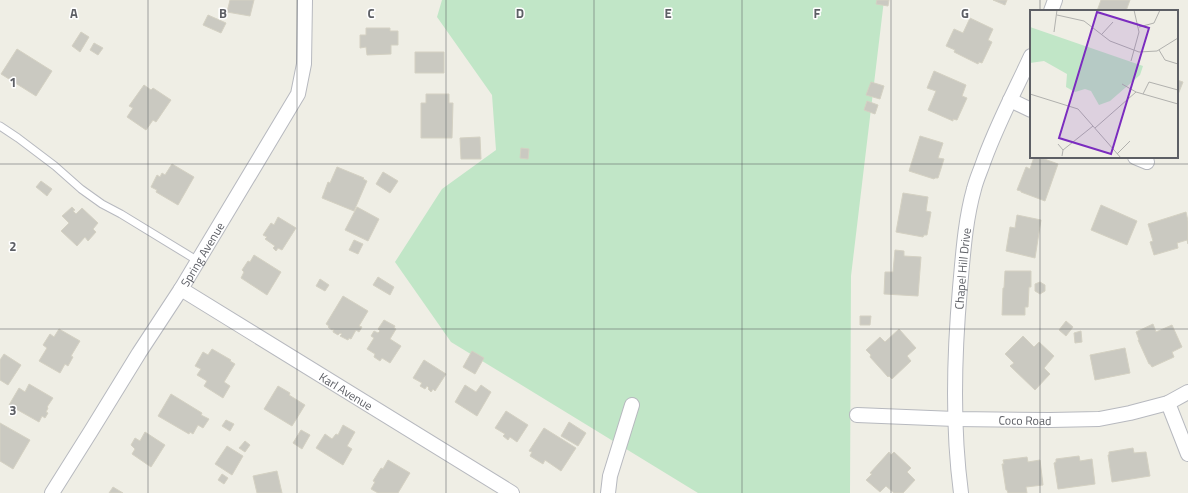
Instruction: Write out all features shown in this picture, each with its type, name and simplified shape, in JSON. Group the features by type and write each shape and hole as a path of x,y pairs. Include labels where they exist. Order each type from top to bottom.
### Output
{"street":[{"name":"Spring Avenue","path":"52,493 139,353 181,289 298,94 304,64 305,0"},
{"path":"1051,10 1055,0"},
{"name":"Chapel Hill Drive","path":"962,493 958,467 955,419 956,347 966,232 974,189 989,144 1030,58"},
{"path":"1010,100 1030,110"},
{"name":"Karl Avenue","path":"181,289 512,493"},
{"name":"Coco Road","path":"857,415 955,419 1099,419 1168,403 1188,392"},
{"path":"1168,403 1188,454"},
{"path":"608,493 610,476 632,405"}],"lane":[{"path":"0,126 55,166 81,189 102,204 198,261"}],"green space":[{"path":"442,0 884,0 851,276 850,493 698,493 451,342 395,262 442,189 496,150 492,95 437,17"}],"building":[{"path":"230,0 254,0 250,16 227,12"},
{"path":"877,0 889,0 888,6 876,4"},
{"path":"993,0 1007,0 1005,5"},
{"path":"1101,0 1130,0 1126,10 1097,10"},
{"path":"208,15 226,23 221,33 203,25"},
{"path":"970,18 993,29 988,40 992,42 982,63 979,62 978,64 954,52 955,50 946,46 954,29 963,33"},
{"path":"366,28 390,28 390,31 398,31 398,45 391,45 391,54 367,55 366,47 360,48 360,35 366,35"},
{"path":"81,32 89,37 80,52 72,46"},
{"path":"94,43 103,48 98,55 90,50"},
{"path":"17,49 52,71 36,96 1,74"},
{"path":"415,52 444,52 444,73 415,73"},
{"path":"934,71 966,85 962,96 967,98 957,120 953,119 953,121 928,110 936,91 927,88"},
{"path":"1178,80 1183,82 1178,94"},
{"path":"871,82 884,86 880,99 866,95"},
{"path":"144,85 151,90 153,88 171,100 156,122 153,120 146,130 127,117 133,108 129,106"},
{"path":"426,94 449,94 449,103 453,103 452,138 421,138 421,103 426,103"},
{"path":"867,101 878,105 875,114 864,110"},
{"path":"920,136 943,143 938,158 944,159 938,178 934,179 909,171"},
{"path":"480,137 481,159 461,159 460,138"},
{"path":"521,148 529,149 528,159 520,158"},
{"path":"1034,158 1042,158 1058,164 1045,201 1017,190 1026,167 1030,169"},
{"path":"172,164 194,177 178,205 156,192 157,190 151,187 157,175 160,177 162,173 165,175"},
{"path":"337,167 364,178 363,179 367,181 354,211 322,198 328,182 330,183"},
{"path":"383,172 398,181 390,193 376,184"},
{"path":"41,181 52,189 47,196 36,187"},
{"path":"903,193 928,197 926,211 931,212 927,235 924,235 923,237 896,232"},
{"path":"1101,205 1137,221 1127,245 1091,230"},
{"path":"72,207 76,214 82,208 98,223 93,229 96,232 88,241 85,237 77,246 61,231 69,223 62,216"},
{"path":"357,207 379,219 368,241 345,230"},
{"path":"1186,212 1188,221 1188,244 1187,240 1177,243 1178,248 1154,255 1150,242 1153,241 1148,224"},
{"path":"1017,215 1041,220 1035,258 1006,251 1010,227 1015,228"},
{"path":"278,217 296,228 282,250 278,248 276,251 273,248 275,246 265,239 267,237 263,235 271,223 274,225"},
{"path":"354,240 363,244 358,254 349,250"},
{"path":"895,250 904,251 904,256 921,257 918,296 884,294 885,272 893,272"},
{"path":"254,255 281,272 267,295 241,278 244,272 242,270 248,261 250,262"},
{"path":"1005,271 1031,271 1031,287 1029,287 1028,307 1025,307 1025,315 1002,315"},
{"path":"378,277 394,287 390,295 373,285"},
{"path":"320,279 329,285 325,291 316,286"},
{"path":"1040,282 1045,285 1045,291 1040,294 1035,291 1035,284"},
{"path":"343,296 368,311 359,326 362,327 359,332 356,330 351,339 349,338 348,340 340,336 342,334 340,333 338,335 333,332 334,329 332,330 326,324"},
{"path":"860,316 871,316 870,325 860,325"},
{"path":"384,320 395,326 394,328 396,329 390,339 401,346 390,363 382,358 380,361 374,357 375,354 367,349 374,338 371,336 374,331 378,333 380,331 378,329"},
{"path":"1066,321 1073,327 1066,336 1059,330"},
{"path":"1153,324 1156,332 1172,325 1182,347 1172,352 1174,357 1152,367 1149,364 1138,340 1136,332"},
{"path":"59,329 80,341 71,356 73,357 68,366 65,364 60,373 39,361 47,348 43,345 50,334 54,337"},
{"path":"899,329 916,348 907,356 911,361 892,379 889,376 888,377 870,357 871,355 866,350 880,337 885,342"},
{"path":"1081,331 1082,342 1075,343 1074,333"},
{"path":"1023,336 1034,347 1039,342 1054,356 1044,368 1050,374 1035,390 1010,366 1014,363 1005,354"},
{"path":"1125,348 1130,373 1095,380 1090,355"},
{"path":"212,349 235,364 224,382 230,386 223,398 204,386 207,381 197,375 201,369 195,366 203,352 208,355"},
{"path":"472,351 484,358 475,374 463,367"},
{"path":"4,354 21,365 8,385 0,380 0,360"},
{"path":"424,360 446,374 435,391 433,389 431,392 427,386 425,389 420,386 422,383 413,378"},
{"path":"29,384 53,398 47,407 46,412 48,413 45,418 42,416 39,422 9,405 19,388 25,392"},
{"path":"465,385 476,392 481,385 491,392 477,416 455,402"},
{"path":"278,386 305,405 292,426 264,409"},
{"path":"171,394 209,419 203,428 198,425 193,434 190,432 189,434 158,416"},
{"path":"506,411 528,425 517,442 510,437 508,440 503,436 505,434 495,428"},
{"path":"226,420 234,424 230,431 222,426"},
{"path":"569,422 586,433 578,446 561,436"},
{"path":"0,423 30,440 13,469 0,461"},
{"path":"343,425 355,432 347,446 352,449 343,465 316,448 325,434 332,439 336,434 338,435"},
{"path":"544,428 576,448 561,471 545,460 543,464 530,456 532,452 529,451"},
{"path":"301,430 310,435 302,449 293,443"},
{"path":"145,432 165,445 151,467 132,454 135,449 131,445 135,438 140,441"},
{"path":"245,441 250,445 245,452 239,448"},
{"path":"227,446 243,456 232,475 215,464"},
{"path":"1133,448 1134,453 1146,452 1150,476 1112,482 1108,455 1109,452"},
{"path":"889,452 891,455 894,452 911,468 907,472 915,480 903,493 894,493 886,486 880,492 866,480 872,474 870,473"},
{"path":"1079,456 1080,461 1092,459 1095,484 1058,489 1054,463 1056,462 1056,459"},
{"path":"1027,457 1028,462 1040,460 1043,485 1026,487 1027,493 1008,493 1006,490 1002,464 1004,464 1003,460"},
{"path":"388,460 410,473 398,493 378,493 371,489 375,482 373,481"},
{"path":"277,471 282,493 257,493 253,476"},
{"path":"222,474 228,478 224,484 218,480"},
{"path":"113,487 123,493 109,493"}]}
